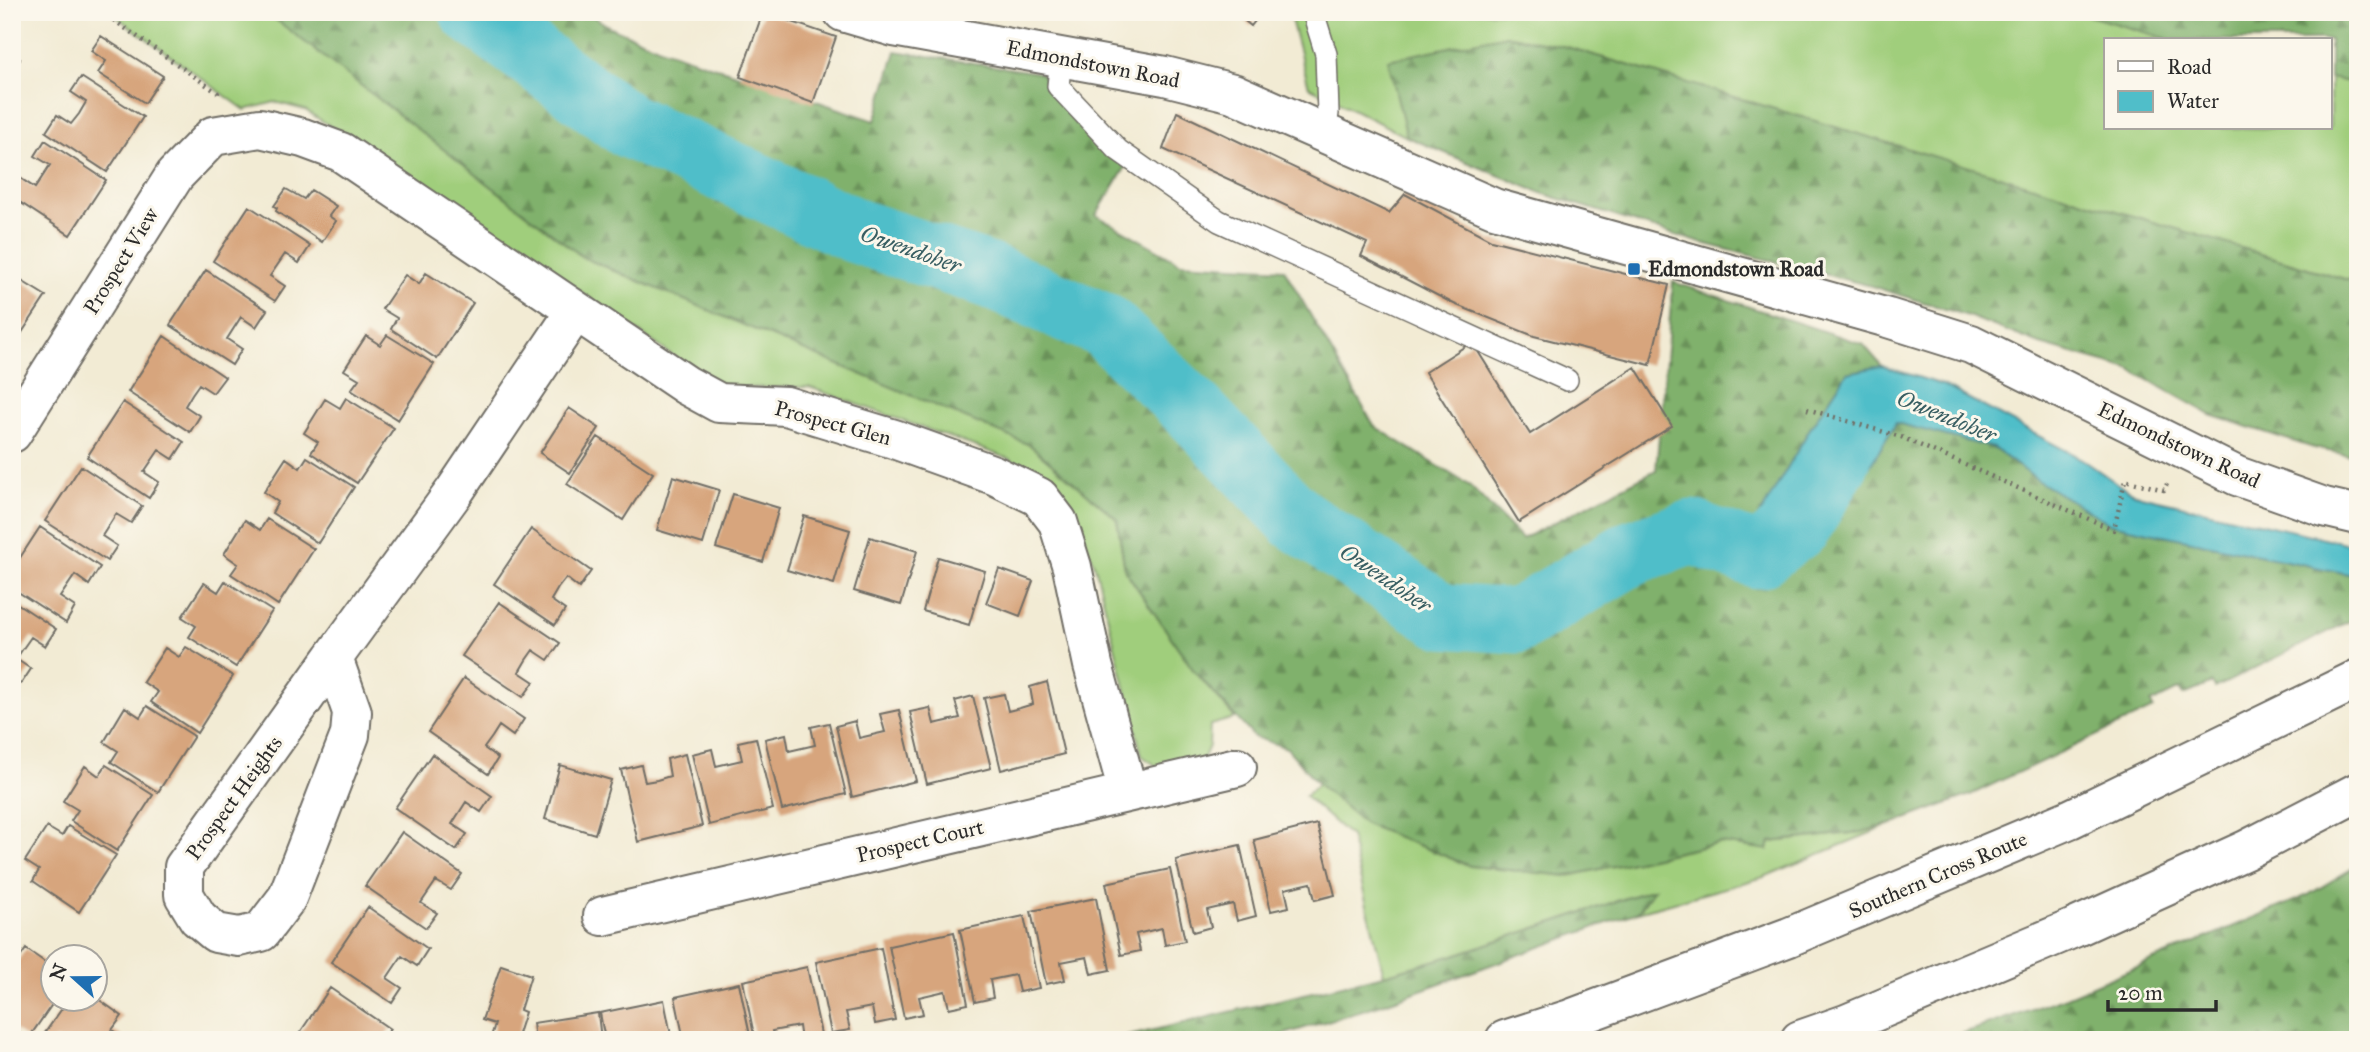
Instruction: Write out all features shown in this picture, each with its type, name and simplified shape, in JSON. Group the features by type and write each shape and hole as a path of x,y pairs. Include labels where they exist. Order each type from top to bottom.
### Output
{"main road":[{"name":"Edmondstown Road","path":"843,12 894,27 1165,76 1233,93 1494,208 1888,318 1971,344 2237,476 2324,507 2358,515"},
{"name":"Prospect Glen","path":"260,128 303,138 341,152 575,312 686,385 719,403 786,406 894,439 994,475 1039,497 1058,522 1065,544 1093,665 1128,792"},
{"name":"Prospect View","path":"12,433 175,175 213,136 260,128"},
{"name":"Prospect Heights","path":"332,658 352,712 350,735 287,898 261,932 239,937 216,933 198,918 184,895 184,867 332,658 454,492 575,312"},
{"name":"Southern Cross Route","path":"1505,1040 1570,1019 1802,932 2070,819 2358,678"},
{"name":"Prospect Court","path":"603,916 1237,768"},
{"path":"1800,1040 1846,1024 2074,928 2246,850 2358,792"}],"lane":[{"path":"1313,12 1326,54 1328,113 1325,134"},
{"path":"1061,58 1058,86 1118,150 1219,221 1567,380"}],"path":[{"path":"102,12 218,93 216,99"},
{"path":"1807,409 1901,437 2114,530 2125,481"}],"green space":[{"path":"110,12 268,12 584,258 1030,445 1117,519 1125,570 1194,671 1235,718 1210,725 1209,746 1202,762 1161,769 1142,756 1095,566 1072,506 1051,482 1010,459 809,387 734,388 701,375 497,234 305,110 275,102 245,110"},
{"path":"266,12 586,12 610,27 665,50 875,121 896,51 1040,73 1129,162 1096,215 1181,263 1284,269 1374,426 1470,486 1522,539 1656,470 1673,282 1863,344 1882,366 1847,373 1811,427 1760,516 1822,544 1896,422 1993,448 2043,484 2111,524 2358,576 2358,617 2215,688 2212,683 2184,695 2180,689 2151,703 2153,709 1970,795 1892,824 1861,832 1770,842 1768,850 1720,843 1568,876 1470,866 1365,824 1318,784 1287,748 1254,737 1194,671 1125,570 1117,519 1030,445 584,258"},
{"path":"1289,12 2358,12 2358,283 1567,47 1407,137 1309,87"},
{"path":"2076,12 2358,12 2358,84 2332,78 2332,38 2164,38"},
{"path":"1506,35 1567,47 2358,283 2358,457 2314,448 2211,415 2129,369 2040,344 1968,316 1871,286 1698,242 1541,193 1407,137 1388,60"},
{"path":"1318,784 1365,824 1470,866 1568,876 1720,843 1768,849 1770,842 1861,832 1892,824 1764,877 1638,912 1653,889 1454,955 1384,975 1350,836 1305,796"},
{"path":"2358,865 2358,1040 1944,1040 2066,997 2308,895"},
{"path":"1654,889 1638,912 1382,1004 1266,1040 1112,1040 1384,975 1454,955"}],"water":[{"path":"1882,366 1943,385 2082,459 2122,487 2141,496 2358,546 2358,576 2111,524 2043,484 1993,448 1896,423 1822,545 1760,515 1811,427 1847,373"}],"building":[{"path":"763,12 836,37 813,103 740,77"},
{"path":"1234,12 1262,12 1251,26"},
{"path":"101,36 163,76 145,103 98,73 106,61 91,51"},
{"path":"12,54 20,59 12,71"},
{"path":"81,77 143,117 107,172 46,132 57,115 71,124 79,114 86,102 71,92"},
{"path":"1177,112 1389,213 1405,194 1491,240 1669,285 1650,365 1534,336 1454,304 1361,256 1367,243 1163,149"},
{"path":"45,140 106,180 70,235 12,197 12,190 20,178 35,188 50,165 35,156"},
{"path":"286,189 304,199 311,190 336,206 329,216 336,221 322,242 276,211 274,206"},
{"path":"249,206 310,246 299,263 285,254 270,276 285,286 275,301 213,261"},
{"path":"206,270 267,310 256,327 241,317 227,339 242,349 232,365 170,325"},
{"path":"426,273 473,303 437,359 391,329 397,318 382,309 405,275 419,284"},
{"path":"12,275 46,296 15,343 12,341"},
{"path":"387,335 434,364 398,420 351,390 359,379 344,370 366,336 380,345"},
{"path":"164,336 225,377 213,393 199,384 192,394 185,406 200,416 190,432 128,392"},
{"path":"1472,342 1530,434 1635,367 1672,426 1519,522 1425,372"},
{"path":"346,398 394,428 357,483 311,453 318,442 304,433 325,399 340,408"},
{"path":"123,402 184,442 173,459 159,450 144,472 159,482 149,498 87,457"},
{"path":"569,408 599,428 570,473 540,453"},
{"path":"598,437 653,473 623,520 567,484"},
{"path":"307,457 354,487 318,543 272,513 278,502 264,492 286,458 300,468"},
{"path":"81,466 142,506 131,523 116,514 102,536 117,546 107,561 45,521"},
{"path":"673,476 719,490 703,544 657,530"},
{"path":"733,494 779,508 763,562 716,548"},
{"path":"804,516 850,530 834,584 787,570"},
{"path":"267,519 314,549 278,605 231,574 238,564 224,554 245,520 260,530"},
{"path":"40,527 100,567 89,585 75,575 60,597 75,607 66,623 12,588 12,570"},
{"path":"531,529 591,571 579,588 566,578 558,588 551,600 565,610 555,625 494,584"},
{"path":"870,537 917,551 901,605 854,591"},
{"path":"938,557 985,571 969,625 923,611"},
{"path":"999,569 1033,581 1020,616 986,603"},
{"path":"225,581 272,611 236,667 189,637 196,626 182,617 204,583 218,592"},
{"path":"12,600 56,629 45,646 31,637 16,659 31,669 21,684 12,679"},
{"path":"499,602 560,643 548,660 533,650 526,660 519,672 534,682 523,697 462,656"},
{"path":"186,647 233,676 197,733 151,702 158,692 143,682 165,648 179,657"},
{"path":"464,678 524,719 513,736 499,726 484,748 498,758 488,774 428,732"},
{"path":"1047,682 1064,754 1001,770 984,698 1004,694 1008,711 1020,708 1033,704 1030,687"},
{"path":"973,696 991,768 927,784 910,712 930,708 934,724 960,718 955,701"},
{"path":"147,706 194,736 158,792 111,762 118,751 104,742 125,707 140,717"},
{"path":"899,710 916,781 852,797 836,726 855,721 859,738 885,732 880,714"},
{"path":"829,723 846,794 782,810 765,739 786,734 789,751 815,745 811,727"},
{"path":"756,738 773,809 709,825 692,754 712,749 716,766 742,760 738,742"},
{"path":"432,754 492,796 481,812 466,802 452,824 467,834 456,850 395,808"},
{"path":"685,754 702,826 638,842 621,770 641,765 645,782 657,780 670,776 667,759"},
{"path":"106,765 153,795 117,851 71,821 78,810 63,801 85,766 99,776"},
{"path":"560,765 611,780 595,834 545,819"},
{"path":"1317,824 1335,895 1315,900 1311,883 1285,889 1289,907 1271,911 1254,840"},
{"path":"68,826 116,855 79,912 33,881 39,870 25,861 47,827 62,836"},
{"path":"402,832 462,874 451,890 436,881 421,903 437,913 426,928 365,886"},
{"path":"1240,845 1256,916 1237,921 1233,904 1207,910 1211,927 1193,932 1176,860"},
{"path":"1170,869 1185,941 1165,945 1162,928 1136,934 1140,951 1121,955 1106,883"},
{"path":"1096,898 1110,970 1091,974 1087,957 1061,962 1065,980 1046,984 1031,911"},
{"path":"368,907 428,949 417,966 402,956 387,978 402,988 392,1003 331,962"},
{"path":"1024,916 1039,988 1019,992 1015,975 990,980 993,998 975,1002 960,930"},
{"path":"954,932 968,1004 949,1008 945,991 919,997 923,1014 904,1018 889,946"},
{"path":"881,948 895,1020 875,1024 872,1007 846,1012 850,1030 831,1033 816,962"},
{"path":"26,949 38,957 38,1014 45,1014 28,1039 12,1028 12,960 16,963"},
{"path":"501,965 531,975 520,1010 525,1012 516,1040 490,1040 495,1024 482,1020"},
{"path":"807,967 822,1039 801,1040 799,1026 772,1031 774,1040 755,1040 743,981"},
{"path":"739,983 751,1040 684,1040 675,997"},
{"path":"330,988 390,1029 383,1040 369,1040 364,1037 362,1040 295,1040"},
{"path":"664,1000 672,1040 605,1040 600,1013"},
{"path":"108,1006 122,1016 112,1030 123,1037 121,1040 40,1040 58,1014 108,1014"},
{"path":"598,1013 601,1040 535,1040 533,1023"},
{"path":"151,1032 161,1040 146,1040"}],"waterway":[{"name":"Owendoher","path":"472,12 627,125 856,231 987,275 1105,326 1194,411 1297,519 1442,616 1517,621 1631,553 1692,532 1758,556 1800,525 1839,458"}],"place":[{"name":"Edmondstown Road","path":"1634,269"}]}
